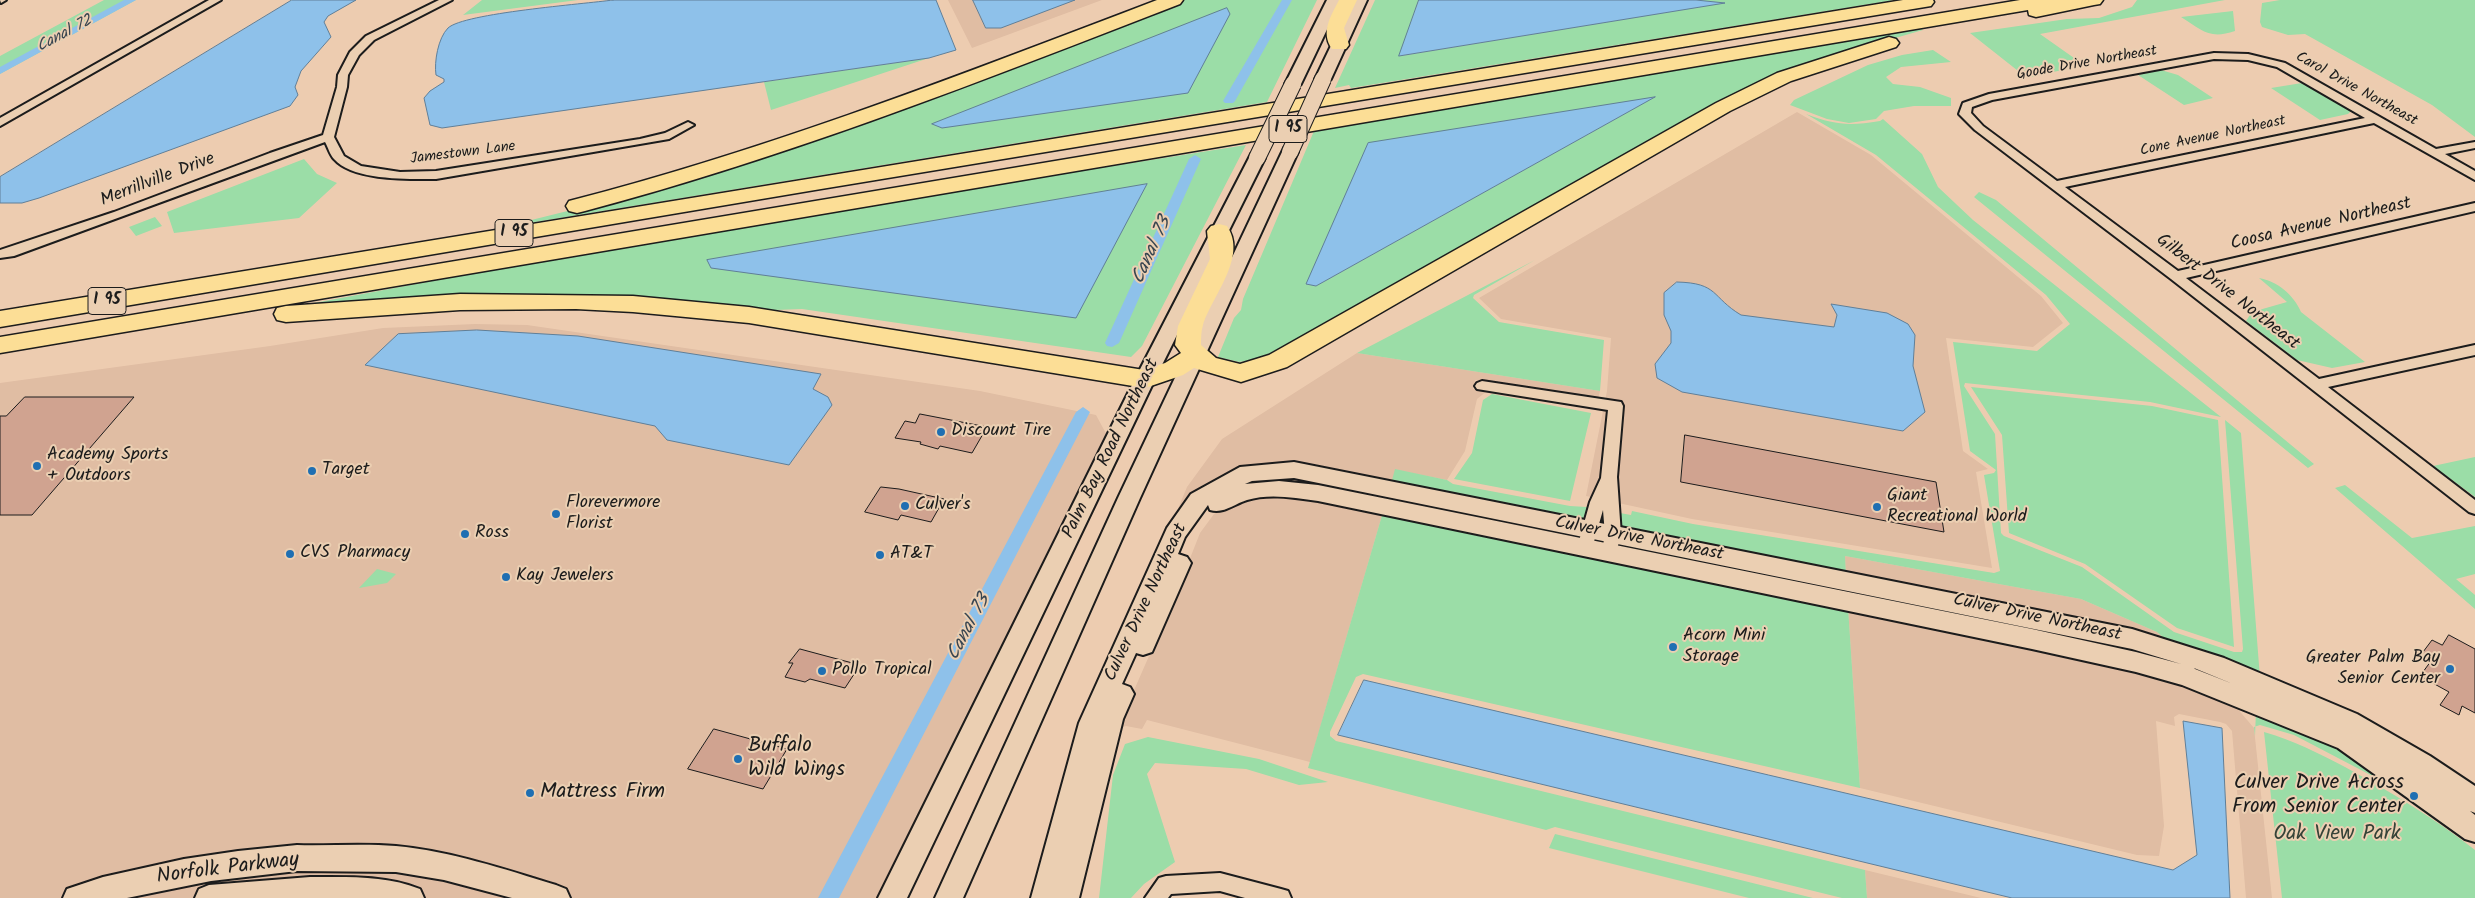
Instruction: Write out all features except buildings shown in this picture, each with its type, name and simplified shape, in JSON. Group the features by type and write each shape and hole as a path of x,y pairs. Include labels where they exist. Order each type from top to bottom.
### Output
{"highway":[{"path":"214,284 291,262 496,224 680,180 829,132 1174,0"},
{"path":"1339,45 1335,28 1348,0"},
{"name":"I 95","path":"0,319 1939,0"},
{"name":"I 95","path":"0,345 2053,0"},
{"path":"1219,232 1222,259 1190,326 1188,345 1195,356 1208,365 1241,372 1278,361 1654,145 1723,107 1784,77 1908,37 1963,24 2094,0"},
{"path":"0,353 282,315 368,306 536,300 618,302 730,313 1145,380 1174,368 1195,356"}],"street":[{"path":"0,123 216,0"},
{"path":"328,137 342,87 343,74 354,54 370,38 447,0"},
{"name":"Palm Bay Road Northeast","path":"892,898 1145,380 1334,0"},
{"name":"Palm Bay Road Northeast","path":"949,898 1195,356 1360,0"},
{"name":"Goode Drive Northeast","path":"1967,105 1989,97 2214,56"},
{"name":"Carol Drive Northeast","path":"2214,56 2248,57 2281,65 2475,176"},
{"name":"Gilbert Drive Northeast","path":"1967,105 1964,114 1979,128 2176,276 2475,508"},
{"name":"Cone Avenue Northeast","path":"2056,185 2377,119"},
{"name":"Jamestown Lane","path":"328,137 339,158 358,169 400,176 436,176 640,142 669,136 688,125"},
{"name":"Merrillville Drive","path":"0,254 9,253 118,215 274,155 328,137"},
{"path":"2436,152 2475,145"},
{"name":"Coosa Avenue Northeast","path":"2176,276 2475,208"},
{"path":"2315,385 2475,350"},
{"path":"1482,386 1616,406 1609,477 1599,542"},
{"name":"Culver Drive Northeast","path":"1045,898 1080,761 1092,723 1151,593 1175,534 1199,500 1248,473 1294,470 1599,542 2136,662 2186,676 2347,740 2475,830"},
{"path":"1599,542 1602,488 1609,477"},
{"name":"Culver Drive Northeast","path":"1065,898 1110,718 1165,597 1191,531 1208,511 1237,493 1272,488 1366,502 1599,542 2132,639 2214,665 2348,722 2421,764 2475,802"},
{"name":"Norfolk Parkway","path":"77,898 120,886 195,870 295,858 373,858 406,860 492,879 556,898"},
{"path":"1160,891 1220,882 1281,898"},
{"name":"Norfolk Parkway","path":"209,898 298,891 383,892 410,898"}],"shaded area":[{"path":"948,0 1102,0 972,48"},
{"path":"1797,112 1871,155 2041,296 2063,323 2033,347 1946,338 1963,451 1988,469 1976,472 1992,568 1692,519 1586,496 1607,391 1611,338 1501,319 1479,298"},
{"path":"475,324 527,325 980,391 1096,415 1109,439 892,898 0,898 0,383 270,346 383,328"},
{"path":"1357,353 1600,391 1598,399 1475,380 1473,389 1487,391 1477,399 1465,451 1447,480 1396,470 1391,484 1246,467 1170,528 1187,487 1222,439"},
{"path":"1273,493 1383,512 1310,762 1147,720 1142,729 1126,726 1117,729 1174,599 1200,533 1214,514 1242,498"},
{"path":"1845,556 2081,599 2157,632 2173,646 1846,575"},
{"path":"1848,607 2136,668 2230,700 2254,728 2272,898 2246,898 2232,731 2226,724 2220,722 2179,714 2174,717 2175,726 2156,721 2164,826 2159,856 2137,855 1860,788"},
{"path":"1865,870 1981,898 1867,898"}],"green space":[{"path":"104,0 136,0 0,74 0,56"},
{"path":"482,0 578,0 463,15"},
{"path":"1184,0 1317,0 1267,102 499,228 612,200"},
{"path":"1375,0 1419,0 1400,56 1723,3 1696,0 1895,0 1351,88 1349,85 1335,88"},
{"path":"2137,0 2225,0 2040,34 2084,65 2027,78 1970,33 2067,19 2099,18 2132,7"},
{"path":"2280,0 2475,0 2475,137 2432,105 2305,34 2288,35 2262,27 2260,22 2262,3"},
{"path":"2233,11 2235,31 2226,34 2212,34 2200,30 2181,17"},
{"path":"1921,28 1923,30 1826,58 1259,359 1239,362 1218,357 1234,318 1241,310 1243,299 1314,131","holes":["1653,98 1316,286 1307,283"]},
{"path":"1933,50 1951,62 1901,67 1886,77 1893,84 1920,87 1951,98 1951,106 1914,106 1884,111 1876,119 1849,123 1827,119 1790,105 1794,100 1868,65 1902,55"},
{"path":"929,58 771,110 764,82"},
{"path":"2161,70 2178,75 2213,98 2184,105 2138,75"},
{"path":"2302,83 2352,110 2348,114 2320,120 2271,88"},
{"path":"1806,114 1825,120 1851,124 1869,123 1883,119 1922,154 1938,187 1973,220 2221,417 2150,402 1965,383 1964,386 1995,434 2001,533 2004,536 2082,567 2174,632 2234,652 2242,652 2225,420 2241,433 2260,678 2173,646 2157,632 2081,599 1845,556 1846,575 1621,531 1620,513 1631,515 1632,511 1693,524 1994,573 2000,571 1984,475 1994,473 1996,470 1970,451 1953,342 2037,351 2070,324 2046,295 1876,155"},
{"path":"1246,145 1142,346 1131,357 802,309 748,311 719,307 287,308 486,271"},
{"path":"304,159 317,174 337,183 299,218 174,233 167,212"},
{"path":"1979,192 1996,200 2314,464 2308,468 1974,197"},
{"path":"155,217 162,226 136,236 129,227"},
{"path":"1535,260 1474,295 1473,298 1499,322 1604,340 1600,391 1357,353"},
{"path":"2259,278 2272,282 2284,290 2294,300 2301,312 2365,362 2332,368 2297,360 2246,321 2252,312 2287,302"},
{"path":"1971,387 2152,406 2218,420 2234,647 2177,628 2085,564 2009,533 2002,435"},
{"path":"1492,394 1591,413 1570,501 1454,479 1472,453 1483,400"},
{"path":"2475,457 2475,497 2433,466"},
{"path":"1395,469 1447,480 1453,484 1570,506 1587,507 1583,523 1391,484"},
{"path":"2345,485 2412,538 2475,526 2475,574 2456,579 2475,595 2475,609 2335,488"},
{"path":"1383,512 1848,607 1860,788 1363,674 1356,677 1330,732 1330,736 1336,741 1865,870 1867,898 1842,898 1555,827 1546,830 1308,768"},
{"path":"377,569 396,574 387,583 359,588"},
{"path":"2256,711 2343,746 2475,839 2475,843 2439,815 2382,781 2294,735 2260,725 2255,727"},
{"name":"Oak View Park","path":"2264,732 2305,747 2362,776 2460,838 2475,850 2475,898 2282,898"},
{"path":"1148,737 1259,759 1328,782 1299,785 1246,769 1155,763 1147,774 1175,862 1144,884 1131,898 1099,898 1113,775 1125,744"},
{"path":"1555,834 1813,898 1749,898 1549,848"}],"water":[{"path":"292,0 356,0 328,16 324,22 331,37 301,71 295,87 298,95 290,106 39,198 22,203 0,203 0,177"},
{"path":"613,0 936,0 956,50 929,58 442,128 430,125 424,98 430,91 444,82 444,79 436,75 437,50 448,28 476,18"},
{"path":"973,0 1075,0 1001,28 986,28"},
{"path":"1419,0 1696,0 1725,3 1399,56"},
{"path":"1227,8 1230,14 1188,93 942,128 932,124"},
{"path":"1655,97 1316,286 1306,284 1368,143"},
{"path":"1147,184 1076,318 711,268 707,260"},
{"path":"1677,282 1691,283 1708,288 1741,315 1834,327 1837,315 1831,304 1887,313 1908,324 1915,335 1913,366 1925,412 1903,431 1682,392 1657,378 1655,364 1671,343 1671,331 1664,315 1664,293"},
{"path":"477,330 578,336 821,374 813,389 828,397 832,405 789,465 667,440 655,426 365,365 398,334"},
{"path":"1364,680 2173,870 2197,855 2183,721 2222,728 2230,898 2012,898 1338,735"}],"waterway":[{"name":"Canal 72","path":"0,71 131,0"},
{"name":"Canal 73","path":"1229,101 1287,0"},
{"name":"Canal 73","path":"1112,343 1195,159"},
{"name":"Canal 73","path":"828,898 1083,412"}],"place":[{"name":"Discount Tire","path":"941,432"},
{"name":"Academy Sports + Outdoors","path":"37,466"},
{"name":"Target","path":"312,471"},
{"name":"Culver's","path":"905,506"},
{"name":"Giant Recreational World","path":"1877,507"},
{"name":"Florevermore Florist","path":"556,514"},
{"name":"Ross","path":"465,534"},
{"name":"CVS Pharmacy","path":"290,554"},
{"name":"AT&T","path":"880,555"},
{"name":"Kay Jewelers","path":"506,577"},
{"name":"Acorn Mini Storage","path":"1673,647"},
{"name":"Greater Palm Bay Senior Center","path":"2450,669"},
{"name":"Pollo Tropical","path":"822,671"},
{"name":"Buffalo Wild Wings","path":"738,759"},
{"name":"Mattress Firm","path":"530,793"},
{"name":"Culver Drive Across From Senior Center","path":"2414,796"}]}
